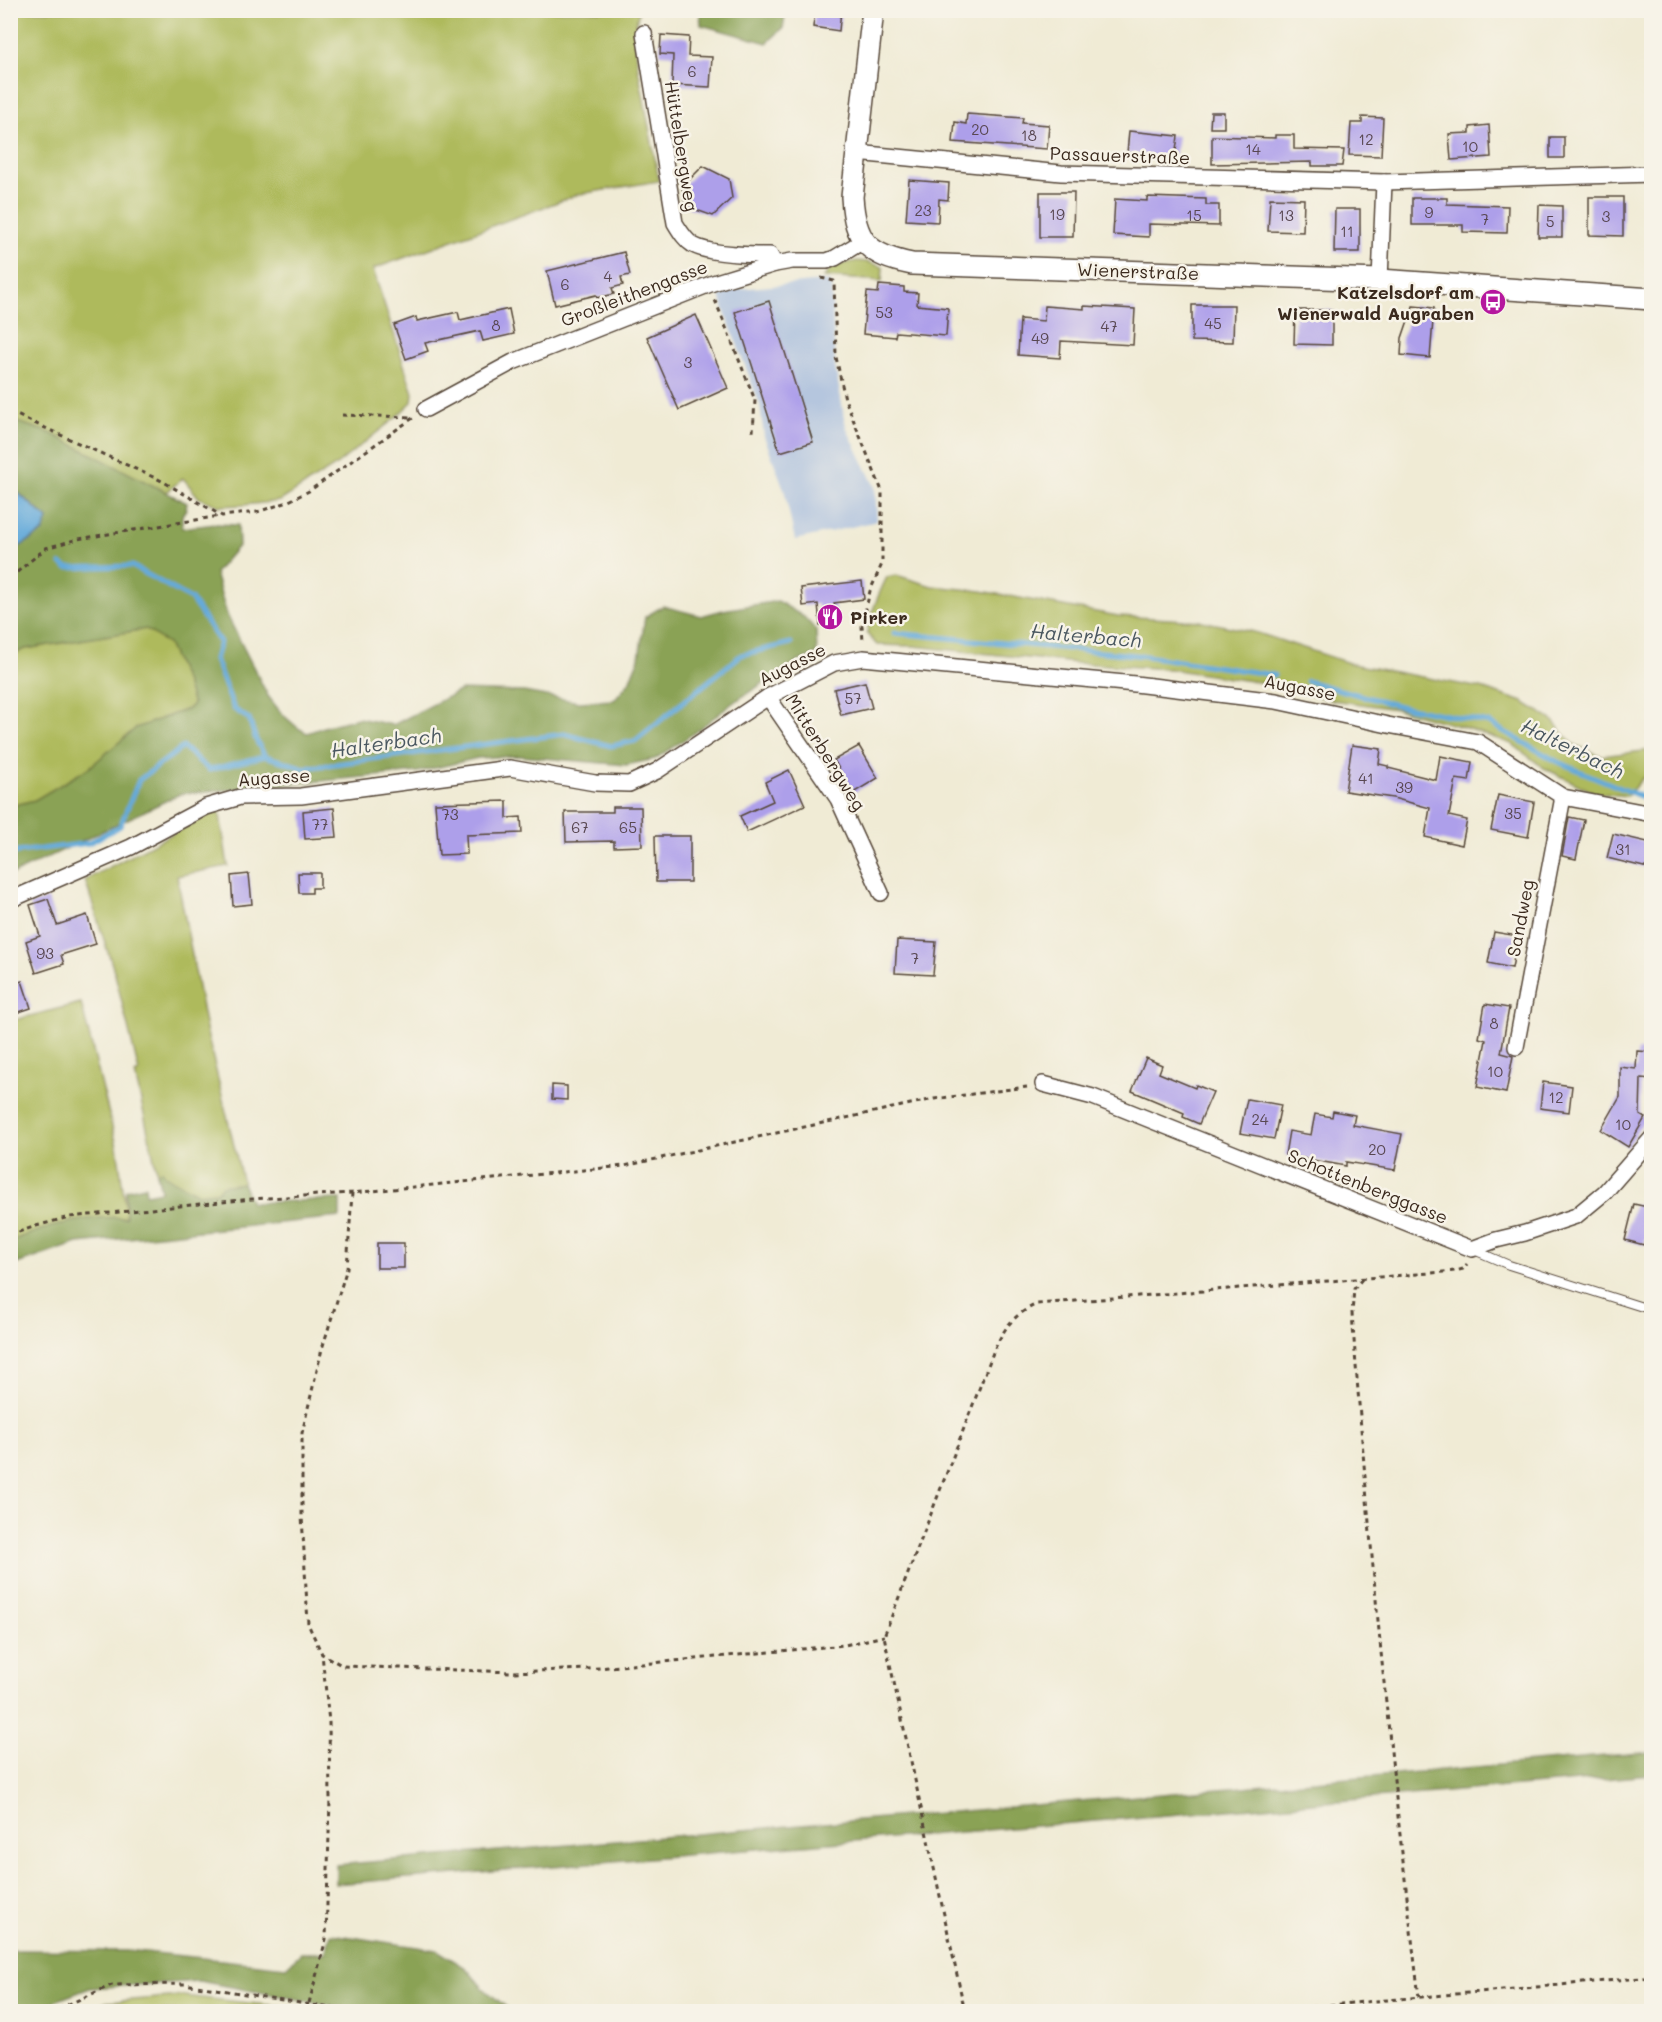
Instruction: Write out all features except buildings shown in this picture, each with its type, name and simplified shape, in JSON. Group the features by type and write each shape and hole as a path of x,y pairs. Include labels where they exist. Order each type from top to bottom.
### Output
{"street":[{"path":"863,241 853,217 852,196 873,10"},
{"name":"Hüttelbergweg","path":"644,33 675,223 683,236 693,245 748,255 770,255 775,264"},
{"name":"Passauerstraße","path":"857,153 1061,173 1384,182 1652,174"},
{"path":"1380,280 1384,182"},
{"name":"Großleithengasse","path":"420,413 513,362 713,283 775,264 835,258 863,241"},
{"name":"Wienerstraße","path":"863,241 881,255 912,264 1380,280 1652,299"},
{"name":"Augasse","path":"10,900 131,847 206,807 240,797 301,796 510,768 595,783 629,784 657,771 768,697 834,663 863,658 1135,684 1276,701 1478,742 1563,797 1652,814"},
{"name":"Mitterbergweg","path":"768,697 838,799 881,893"},
{"name":"Sandweg","path":"1516,1047 1563,797"},
{"name":"Schottenberggasse","path":"1044,1084 1093,1097 1472,1249"},
{"path":"1472,1249 1576,1216 1605,1192 1652,1138"}],"lane":[{"path":"1472,1249 1509,1265 1652,1310"}],"path":[{"path":"818,261 822,279 834,281 836,357 845,399 882,491 882,564 870,591 862,626"},
{"path":"713,283 715,301 755,400 753,432"},
{"path":"10,412 162,481 222,516"},
{"path":"342,416 420,413"},
{"path":"10,578 46,548 78,539 257,512 285,503 309,491 420,413"},
{"path":"10,1235 69,1217 252,1198 352,1193 624,1166 934,1099 1044,1084"},
{"path":"309,2003 326,1939 330,1777 329,1722 322,1654 308,1624 302,1516 302,1433 322,1349 347,1268 352,1193"},
{"path":"965,2012 884,1636 994,1350 1011,1320 1023,1310 1036,1304 1456,1271 1462,1269 1466,1264 1472,1249"},
{"path":"1362,1279 1354,1289 1352,1313 1359,1410 1383,1677 1419,1997"},
{"path":"322,1654 343,1666 512,1672 588,1669 845,1645 884,1636"},
{"path":"1249,2012 1652,1977"},
{"path":"51,2012 111,1985 185,1984 355,2012"}],"shaded area":[{"path":"831,282 835,366 846,427 875,487 877,521 795,540 784,489 764,436 760,405 719,291"}],"green space":[{"path":"700,10 786,11 783,28 767,43 701,25"},
{"path":"11,11 639,11 634,32 638,68 659,181 580,194 373,269 413,393 412,402 335,466 280,501 219,506 199,498 183,478 167,492 109,465 50,433 11,420"},
{"path":"857,261 883,267 882,281 824,277 832,266"},
{"path":"11,420 50,433 187,503 182,515 182,528 216,524 238,525 239,545 215,573 227,615 268,696 282,714 307,733 358,718 393,725 461,690 524,692 579,702 614,700 629,682 639,658 645,617 663,606 701,616 778,601 804,617 816,630 817,653 791,665 734,702 655,759 626,765 519,756 478,758 418,772 180,794 11,875 11,806 35,800 89,768 136,728 188,709 193,704 168,644 146,629 25,649 11,655 11,545 19,547 48,519 11,486"},
{"path":"896,575 932,586 981,591 1118,616 1202,621 1258,633 1352,664 1481,688 1523,702 1552,720 1573,744 1601,756 1651,750 1651,777 1643,778 1627,796 1595,793 1544,768 1512,744 1463,727 1397,709 1332,700 1265,683 1168,669 1077,663 913,646 877,645 867,634 870,619 887,577"},
{"path":"146,629 168,644 193,704 188,709 136,728 89,768 35,800 11,806 10,655 25,649"},
{"path":"219,809 228,866 177,876 206,1029 243,1183 222,1186 217,1192 198,1194 167,1177 161,1170 157,1173 135,1074 139,1072 115,974 85,880"},
{"path":"81,1003 117,1146 127,1218 82,1220 38,1231 11,1241 10,1021"},
{"path":"161,1170 167,1177 198,1194 217,1192 221,1186 243,1183 251,1203 340,1199 340,1217 78,1243 11,1266 11,1241 82,1220 126,1218 126,1190 145,1186 146,1194 161,1191 157,1173"},
{"path":"1651,1752 1651,1775 336,1884 336,1865"},
{"path":"331,1934 437,1950 466,1968 483,1988 511,2011 362,2011 199,1981 90,1988 29,2011 11,2011 11,1950 136,1951 286,1967 301,1953 325,1953"},
{"path":"183,1996 321,2011 85,2011 107,2002"}],"water":[{"path":"10,486 48,519 43,532 19,547 11,545"}],"waterway":[{"path":"61,564 67,568 132,566 191,599 220,642 215,659 234,709 249,719 256,740 265,756"},
{"name":"Halterbach","path":"894,633 1146,656 1274,675"},
{"name":"Halterbach","path":"10,853 89,843 120,826 139,780 183,747 209,770 265,756 304,768 564,734 611,746 635,741 741,655 791,643"},
{"name":"Halterbach","path":"1307,681 1400,706 1489,723 1558,762 1652,801"}],"place":[{"name":"Katzelsdorf am Wienerwald Augraben","path":"1493,302"},
{"name":"Pirker","path":"830,617"}]}
